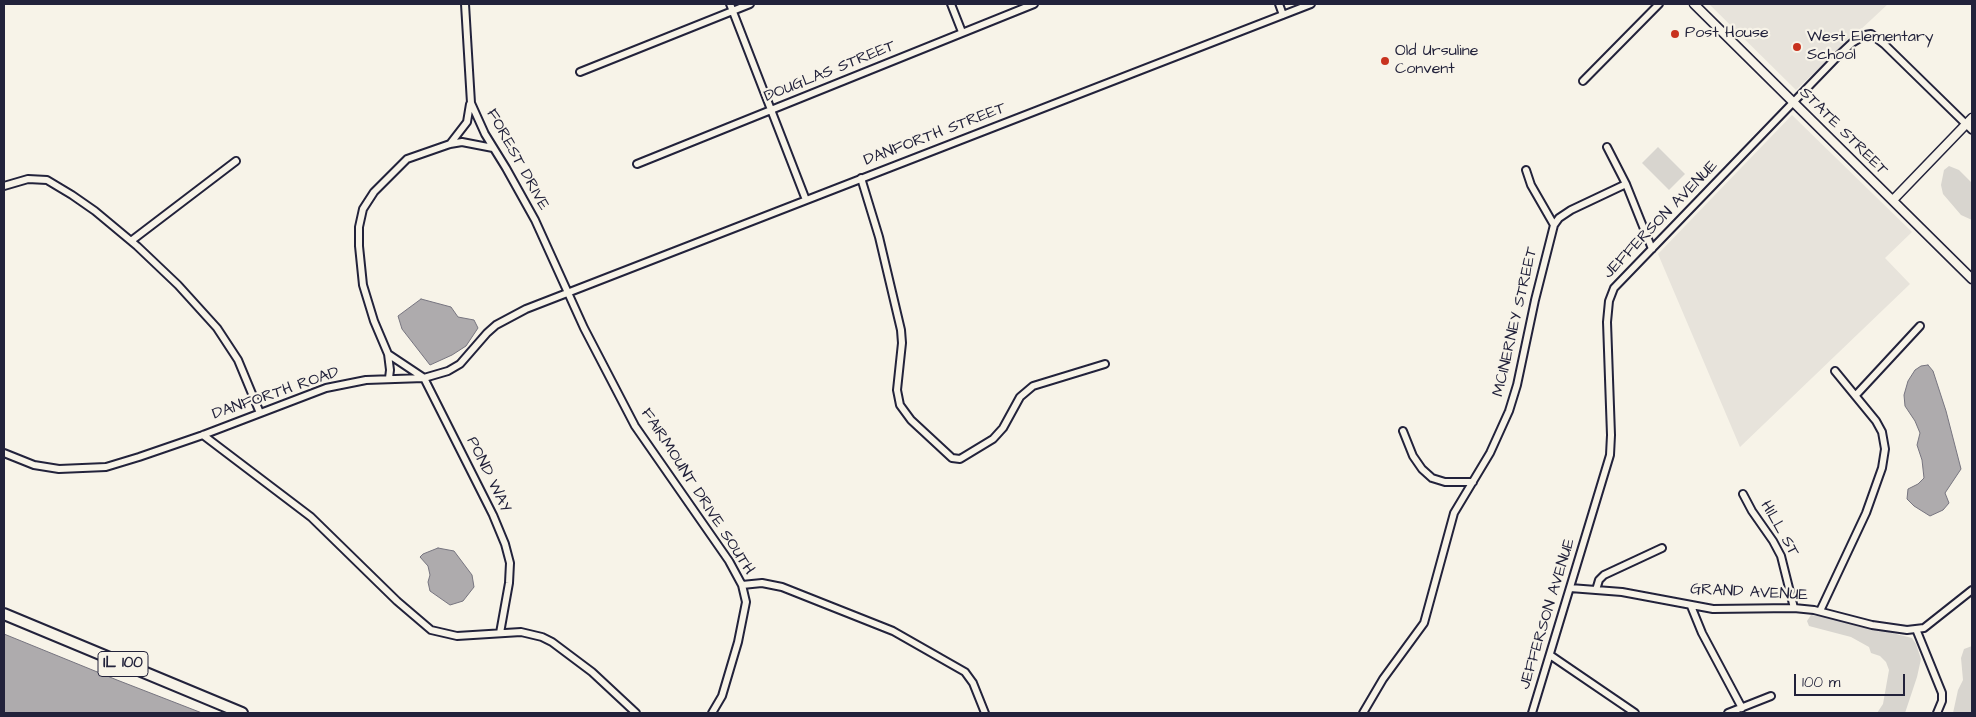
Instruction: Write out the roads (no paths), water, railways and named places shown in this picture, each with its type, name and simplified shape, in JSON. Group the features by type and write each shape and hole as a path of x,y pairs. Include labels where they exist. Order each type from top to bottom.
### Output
{"main road":[{"name":"IL 100","path":"4,614 242,713"}],"street":[{"name":"FOREST DRIVE","path":"465,4 470,103 493,148 524,198 569,293"},
{"path":"580,72 732,7 750,4"},
{"path":"951,4 962,32"},
{"name":"DOUGLAS STREET","path":"637,164 1034,4"},
{"path":"1279,4 1284,15"},
{"name":"DANFORTH STREET","path":"569,293 1311,4"},
{"path":"1583,81 1659,4"},
{"name":"STATE STREET","path":"1694,4 1972,279"},
{"path":"732,7 806,200"},
{"name":"JEFFERSON AVENUE","path":"1532,713 1610,455 1607,322 1609,301 1614,288 1852,43 1868,34 1876,37 1884,44 1966,124"},
{"path":"450,144 467,122 470,103"},
{"path":"1893,200 1972,118"},
{"path":"1966,124 1972,130"},
{"path":"389,378 388,354 374,321 363,285 358,246 359,227 363,209 374,192 407,159 450,144 462,142 493,148"},
{"path":"1607,147 1626,184 1652,249"},
{"path":"131,241 236,161"},
{"path":"1526,170 1531,186 1554,225 1559,218 1571,210 1626,184"},
{"path":"861,178 879,237 901,330 902,354 897,390 900,405 911,420 952,458 960,459 993,439 1003,428 1020,397 1033,386 1105,364"},
{"path":"4,186 28,179 47,180 95,211 131,241 178,285 217,328 238,360 260,413"},
{"name":"MCINERNEY STREET","path":"1362,713 1383,679 1424,623 1454,513 1500,431 1515,394 1535,300 1554,225"},
{"name":"DANFORTH ROAD","path":"4,453 42,467 91,469 120,463 203,435 326,388 389,378 424,378 448,371 460,364 487,332 508,318 569,293"},
{"name":"FAIRMOUNT DRIVE SOUTH","path":"569,293 584,328 635,426 729,561 742,585 745,607 738,642 722,696 712,713"},
{"path":"1856,395 1920,326"},
{"name":"POND WAY","path":"388,354 424,378 493,515 505,544 510,563 509,583 500,633"},
{"path":"1820,611 1866,513 1884,457 1882,432 1856,395 1835,371"},
{"path":"1403,431 1413,456 1422,469 1432,478 1445,482 1473,482"},
{"path":"203,435 312,517 423,625 446,635 521,632 552,642 597,677 636,713"},
{"name":"HILL ST","path":"1743,494 1782,556 1794,608"},
{"path":"1596,590 1604,575 1662,548"},
{"path":"742,585 762,582 771,583 893,631 960,668 970,677 985,713"},
{"name":"GRAND AVENUE","path":"1570,588 1646,596 1690,606 1726,609 1794,608 1820,611 1896,630 1924,628 1972,590"},
{"path":"1690,606 1702,633 1742,708"},
{"path":"1916,629 1942,692 1942,700 1937,713"},
{"path":"1550,656 1635,713"},
{"path":"1728,713 1771,696"}],"place":[{"name":"Post House","path":"1675,34"},
{"name":"West Elementary School","path":"1797,47"},
{"name":"Old Ursuline Convent","path":"1385,61"}]}
